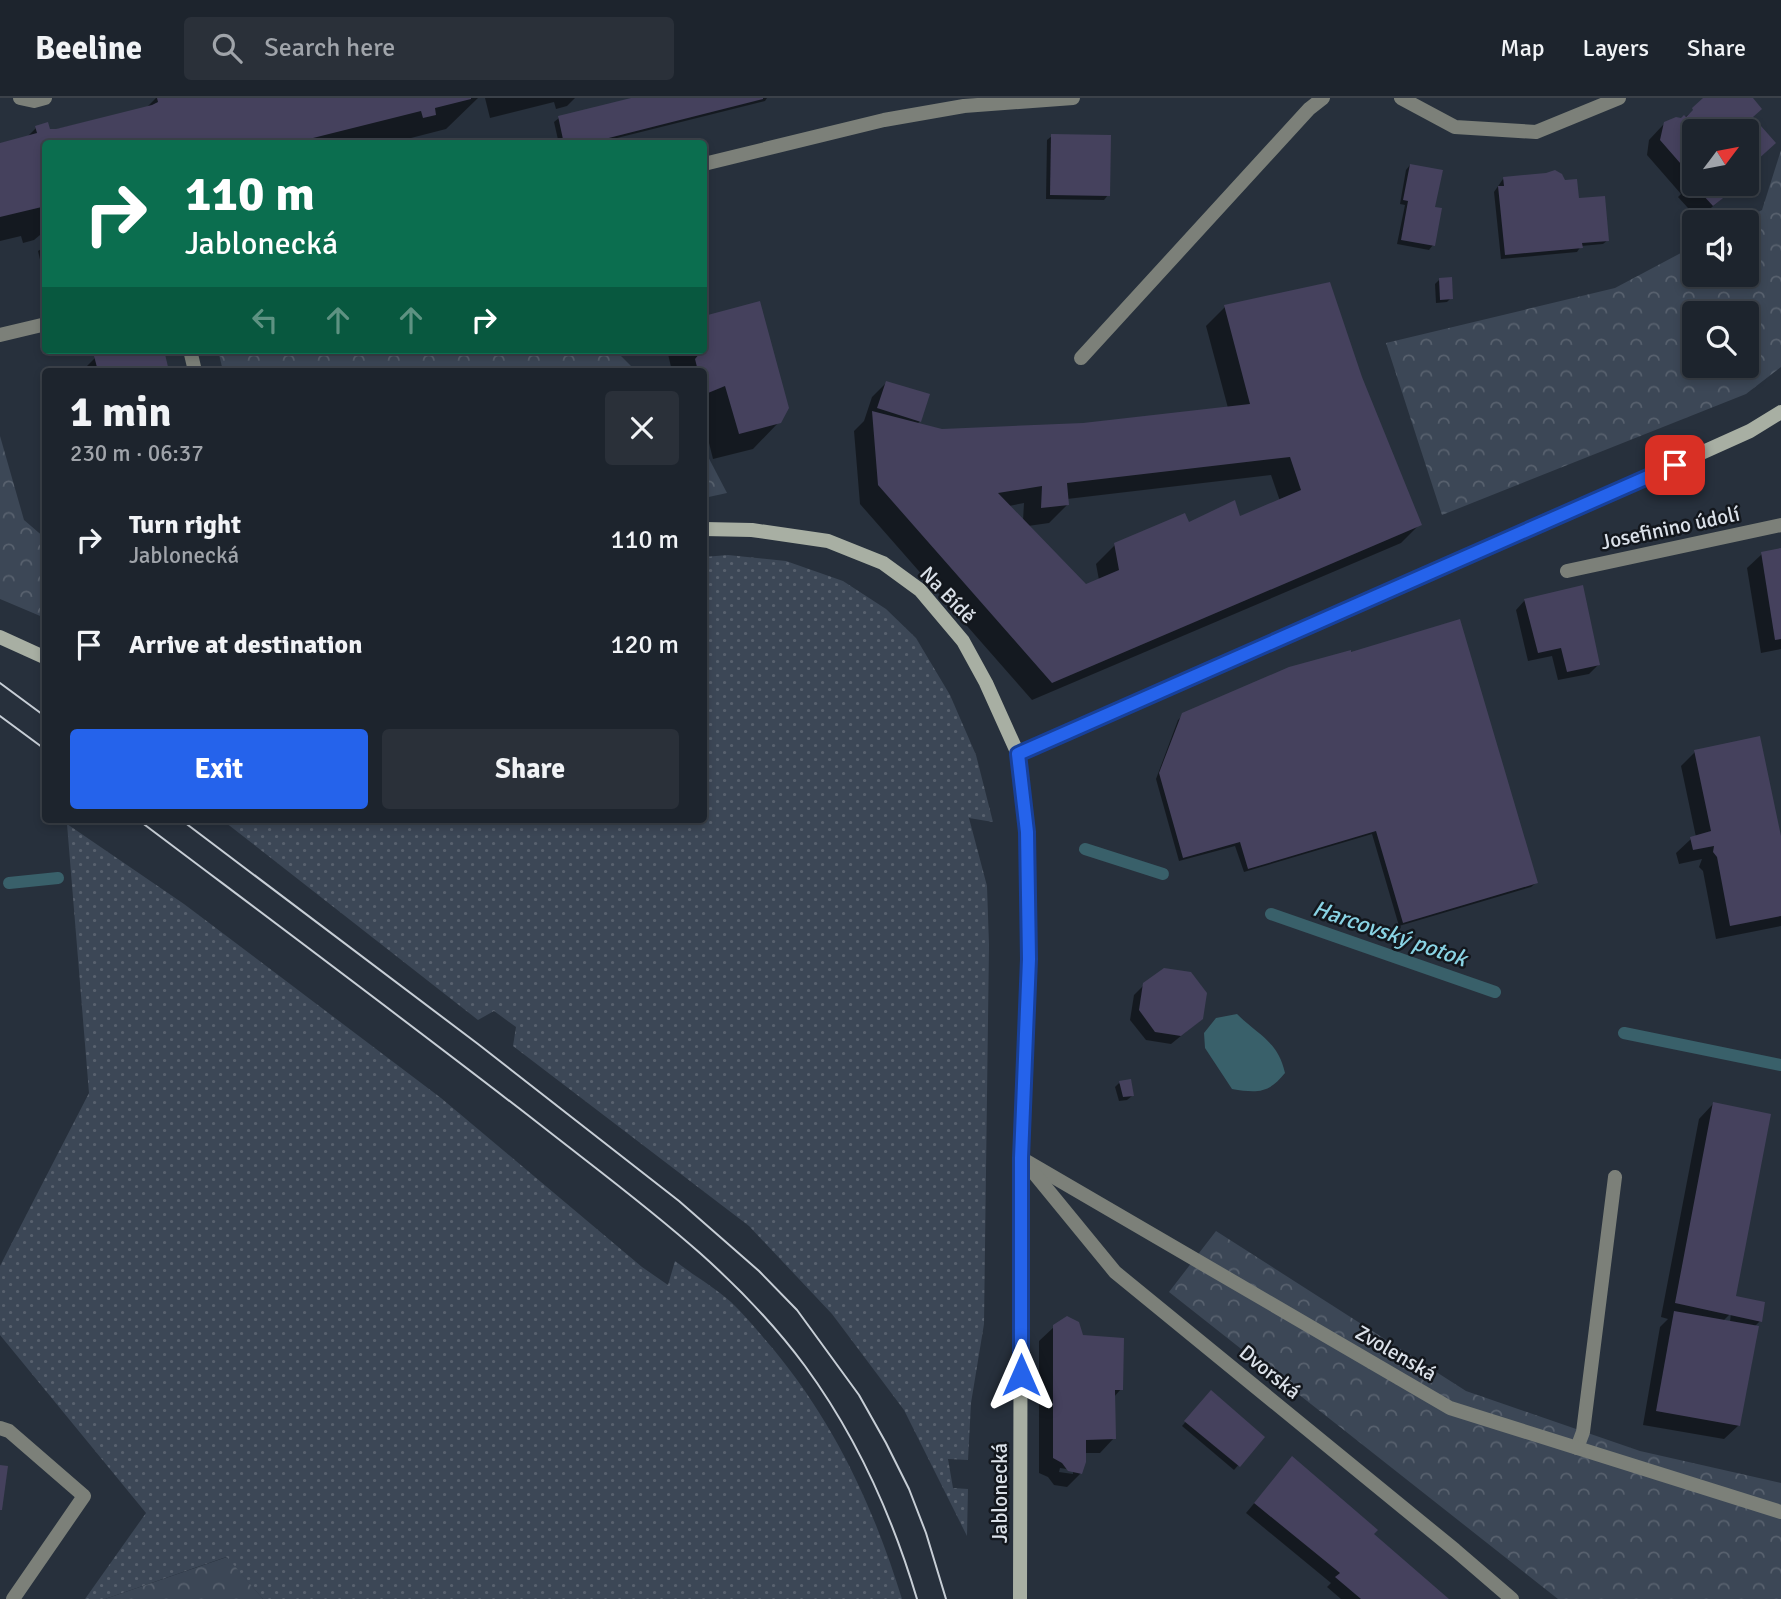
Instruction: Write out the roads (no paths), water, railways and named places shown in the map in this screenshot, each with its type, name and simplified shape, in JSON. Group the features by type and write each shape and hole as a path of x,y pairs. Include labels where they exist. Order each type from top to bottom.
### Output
{"main road":[{"path":"1018,754 1663,471 1750,431 1781,412"},
{"name":"Na Bídě","path":"707,529 752,530 828,541 883,564 920,590 963,641 986,683 1018,754"},
{"path":"0,637 42,656"},
{"name":"Jablonecká","path":"1018,754 1027,832 1029,959 1021,1158 1020,1599"}],"street":[{"path":"20,98 34,101 45,98"},
{"path":"707,162 960,102 1073,98"},
{"path":"1081,358 1309,109 1323,98"},
{"path":"1401,98 1455,127 1536,132 1619,98"},
{"path":"0,335 42,325"},
{"name":"Josefinino údolí","path":"1567,571 1781,525"},
{"name":"Zvolenská","path":"1021,1158 1450,1408 1781,1513"},
{"name":"Dvorská","path":"1021,1158 1115,1272 1455,1550 1511,1599"},
{"path":"1577,1448 1583,1432 1615,1177"},
{"path":"0,1428 9,1432 84,1496 13,1599"}],"waterway":[{"name":"Harcovský potok","path":"1085,849 1163,874"},
{"name":"Harcovský potok","path":"9,883 58,878"},
{"name":"Harcovský potok","path":"1271,914 1495,992"},
{"name":"Harcovský potok","path":"1624,1033 1781,1065"}],"tram line":[{"path":"0,683 42,714"},
{"path":"0,716 42,747"},
{"path":"142,823 609,1178 680,1236 746,1297 777,1330 805,1366 857,1449 884,1507 917,1599"},
{"path":"185,823 478,1044 679,1201 759,1271 797,1310 859,1395 909,1489 946,1599"}]}
